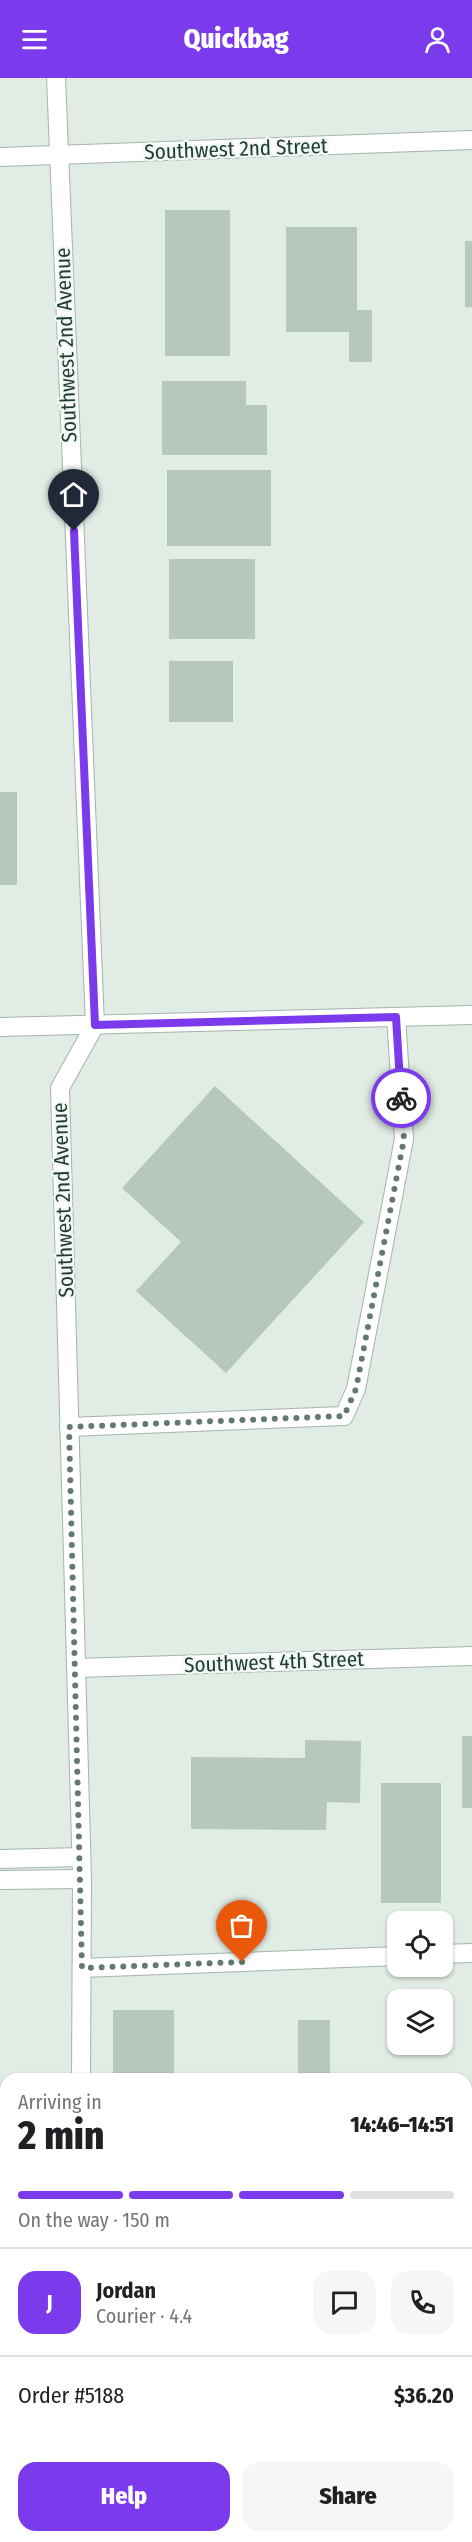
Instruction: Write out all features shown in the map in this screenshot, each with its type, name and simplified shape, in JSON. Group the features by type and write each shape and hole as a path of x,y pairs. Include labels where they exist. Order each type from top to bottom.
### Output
{"street":[{"name":"Southwest 2nd Avenue","path":"56,78 95,1025 60,1088 82,1879 81,2073"},
{"name":"Southwest 2nd Street","path":"0,157 472,140"},
{"path":"0,1027 472,1015"},
{"path":"69,1427 344,1416 356,1389 404,1139 396,1017"},
{"name":"Southwest 4th Street","path":"76,1668 472,1656"},
{"path":"0,1858 81,1857"},
{"path":"0,1880 82,1879"},
{"path":"453,1954 472,1953"},
{"path":"82,1968 387,1956"}],"building":[{"path":"165,210 230,210 230,356 165,356"},
{"path":"286,227 357,227 357,310 372,310 372,362 349,362 349,332 286,332"},
{"path":"465,241 472,241 472,307 465,307"},
{"path":"162,381 246,381 246,405 267,405 267,455 162,455"},
{"path":"167,470 271,470 271,546 167,546"},
{"path":"169,559 255,559 255,639 169,639"},
{"path":"169,661 233,661 233,722 169,722"},
{"path":"0,792 17,792 17,885 0,885"},
{"path":"215,1086 364,1222 226,1373 136,1291 181,1242 122,1188"},
{"path":"462,1736 472,1736 472,1808 462,1808"},
{"path":"305,1740 361,1741 360,1803 327,1802 326,1830 191,1829 191,1757 305,1758"},
{"path":"381,1783 441,1783 441,1903 381,1903"},
{"path":"113,2010 174,2010 174,2073 113,2073"},
{"path":"298,2020 330,2020 330,2073 298,2073"}],"way so far":[{"path":"242,1962 82,1968 82,1879 69,1427 344,1416 356,1389 404,1139 401,1098"}],"route":[{"path":"74,531 95,1025 396,1017 401,1098"}]}
